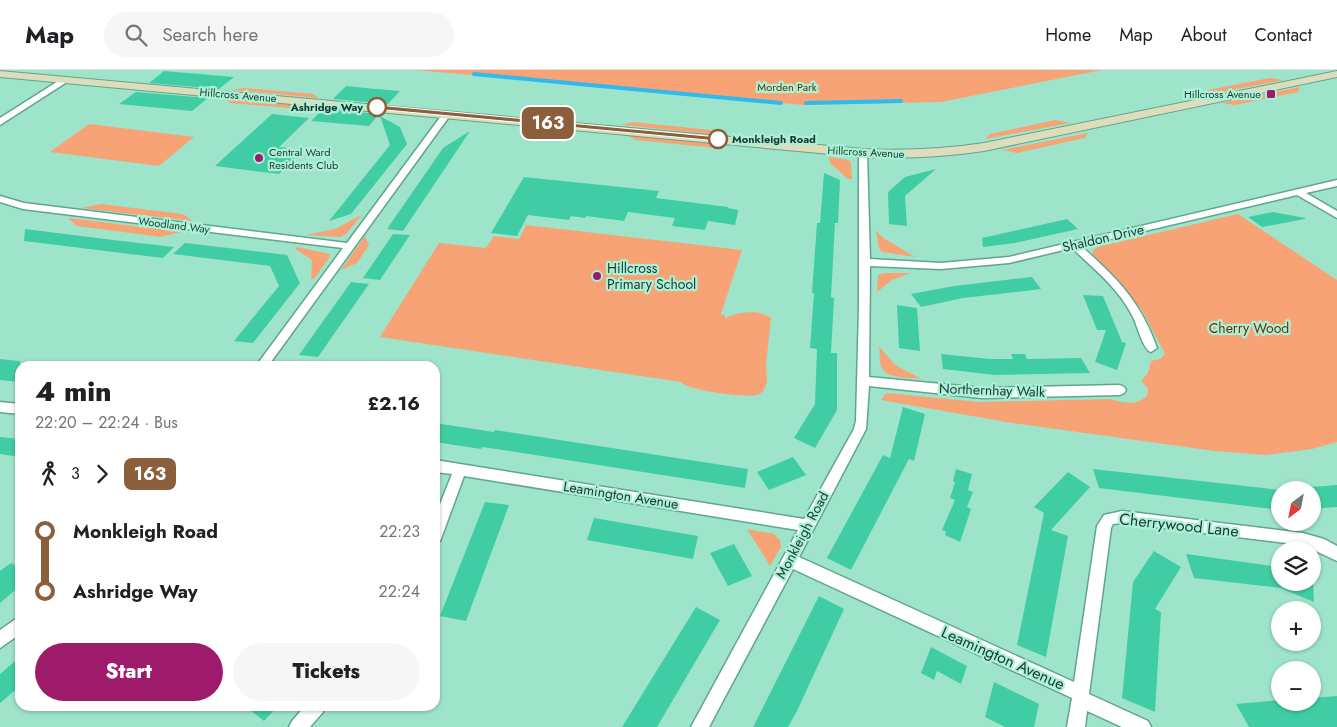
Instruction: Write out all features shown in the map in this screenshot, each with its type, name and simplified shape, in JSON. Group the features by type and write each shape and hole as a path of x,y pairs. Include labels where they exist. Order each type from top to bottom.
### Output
{"street":[{"name":"Hillcross Avenue","path":"0,74 863,153 922,154 964,150 1337,74"},
{"path":"0,122 66,80"},
{"path":"266,361 447,114"},
{"name":"Monkleigh Road","path":"700,727 860,429 864,381 865,262 863,153"},
{"name":"Shaldon Drive","path":"865,262 915,266 968,265 1010,260 1337,182"},
{"path":"1298,192 1337,215"},
{"name":"Woodland Way","path":"0,199 23,206 350,246"},
{"path":"1074,245 1122,291 1136,309 1151,348"},
{"name":"Northernhay Walk","path":"864,381 982,393 1120,390"},
{"path":"0,406 15,408"},
{"name":"Leamington Avenue","path":"440,467 770,518 807,526"},
{"path":"440,523 460,470"},
{"name":"Cherrywood Lane","path":"1076,727 1104,526 1108,519 1122,517 1303,539 1336,552"},
{"name":"Leamington Avenue","path":"789,560 1080,696 1142,727"},
{"path":"0,640 15,628"},
{"path":"298,727 312,711"}],"green space":[{"name":"Morden Park","path":"415,70 1102,70 941,102 804,105"},
{"path":"1270,78 1284,80 1205,95 1208,90"},
{"path":"1300,87 1298,92 1235,105 1221,103"},
{"path":"244,88 313,94 319,98 231,90"},
{"path":"225,99 315,106 302,109 230,103"},
{"path":"1055,120 1070,123 985,139 990,134"},
{"path":"633,122 711,130 721,135 621,125"},
{"path":"89,124 194,137 159,166 50,152"},
{"path":"1088,133 1085,138 1017,153 1002,150"},
{"path":"626,135 728,145 716,148 636,140"},
{"path":"829,157 849,160 851,163 852,179 848,179 830,163"},
{"path":"101,204 183,214 193,221 81,208"},
{"name":"Cherry Wood","path":"1238,214 1337,280 1337,442 1312,449 1266,455 1215,451 1012,423 881,400 886,393 979,402 1110,399 1130,403 1143,399 1147,396 1148,388 1141,381 1148,373 1151,361 1160,359 1165,354 1142,310 1115,278 1093,256 1093,251 1097,247"},
{"path":"361,216 346,234 341,237 306,235 335,229"},
{"path":"68,218 181,232 161,237 77,226"},
{"name":"Hillcross Primary School","path":"526,225 742,250 721,314 725,315 725,318 736,314 755,312 771,318 766,364 767,382 764,390 758,395 751,396 716,393 693,388 681,382 380,337 439,243 486,248 494,236 519,239"},
{"path":"876,231 885,239 915,257 882,252 879,248"},
{"path":"365,236 369,245 357,263 341,270"},
{"path":"297,247 330,254 314,279 311,279 312,260 295,249"},
{"path":"885,273 911,273 892,280 877,292 878,275"},
{"path":"879,346 895,365 922,379 886,373 881,365"},
{"path":"747,529 774,534 780,540 781,547 770,566"}],"building":[{"path":"164,71 234,77 219,89 149,83"},
{"path":"346,86 400,91 388,104 333,99"},
{"path":"136,92 208,98 192,111 119,104"},
{"path":"323,109 379,114 369,126 311,121"},
{"path":"272,114 309,118 279,147 303,150 279,174 215,166"},
{"path":"380,116 400,127 407,144 351,214 329,221 390,145"},
{"path":"470,131 403,231 387,229 443,148"},
{"path":"936,169 905,196 907,226 889,224 888,192 905,177"},
{"path":"824,173 840,180 838,223 835,223 831,297 834,298 831,353 837,353 837,410 815,448 794,438 815,404 817,349 810,348 814,293 812,293 817,223 820,223"},
{"path":"524,177 659,191 656,198 728,207 738,210 738,212 735,225 708,221 705,230 672,226 675,218 628,212 624,221 586,216 585,218 571,216 569,220 528,215 517,236 491,233"},
{"path":"1273,212 1305,219 1262,227 1248,217"},
{"path":"1067,219 1078,229 1015,243 983,247 982,238"},
{"path":"25,229 174,247 163,258 24,241"},
{"path":"393,234 410,235 380,280 363,278"},
{"path":"185,243 287,255 300,283 253,343 234,341 279,286 270,266 173,254"},
{"path":"1032,277 1041,289 963,298 921,307 911,294 954,286"},
{"path":"351,282 369,284 318,357 299,355"},
{"path":"1083,295 1103,296 1122,342 1126,343 1117,370 1095,362 1106,330 1097,330"},
{"path":"897,305 917,308 920,351 899,348"},
{"path":"941,354 990,359 1013,359 1011,354 1025,354 1027,359 1081,358 1090,373 995,375 943,369"},
{"path":"0,359 20,361 15,361 15,382 0,380"},
{"path":"903,407 925,414 914,461 909,459 851,570 827,558 883,455 890,458"},
{"path":"440,424 494,432 495,430 748,469 745,488 516,452 482,447 481,449 440,443"},
{"path":"0,437 15,438 15,456 0,454"},
{"path":"793,457 806,475 769,490 757,472"},
{"path":"956,469 972,474 968,490 973,492 967,507 971,509 960,542 945,535 946,532 942,530 955,500 950,498 955,482 953,481"},
{"path":"1093,469 1271,489 1271,509 1099,488"},
{"path":"1068,472 1090,487 1051,530 1068,536 1046,657 1017,645 1044,513 1034,507"},
{"path":"1337,485 1337,507 1321,508 1321,486"},
{"path":"485,502 509,505 466,621 440,616"},
{"path":"594,518 698,536 693,559 587,540"},
{"path":"734,544 752,576 728,586 710,553"},
{"path":"1154,551 1181,567 1155,609 1161,612 1155,712 1122,698 1133,582"},
{"path":"1186,554 1271,566 1271,587 1194,578"},
{"path":"11,563 15,565 15,590 0,603 0,571"},
{"path":"1287,591 1313,591 1314,601"},
{"path":"819,596 844,609 797,711 788,727 753,727"},
{"path":"696,607 720,620 657,727 622,727"},
{"path":"931,647 967,666 961,684 937,671 934,680 921,673"},
{"path":"15,661 15,690 0,703 0,674"},
{"path":"994,682 1039,704 1034,727 1005,727 985,717"},
{"path":"1337,696 1337,727 1249,727 1236,704 1271,701 1271,711 1321,711 1321,697"},
{"path":"251,711 273,711 264,721"}],"waterway":[{"path":"474,74 781,103"},
{"path":"806,103 901,101"}],"bus line":[{"name":"163","path":"377,107 718,139"}],"place":[{"name":"Hillcross Avenue","path":"1271,94"},
{"name":"Ashridge Way","path":"377,107"},
{"name":"Monkleigh Road","path":"718,139"},
{"name":"Central Ward Residents Club","path":"259,158"},
{"name":"Hillcross Primary School","path":"597,276"}]}
